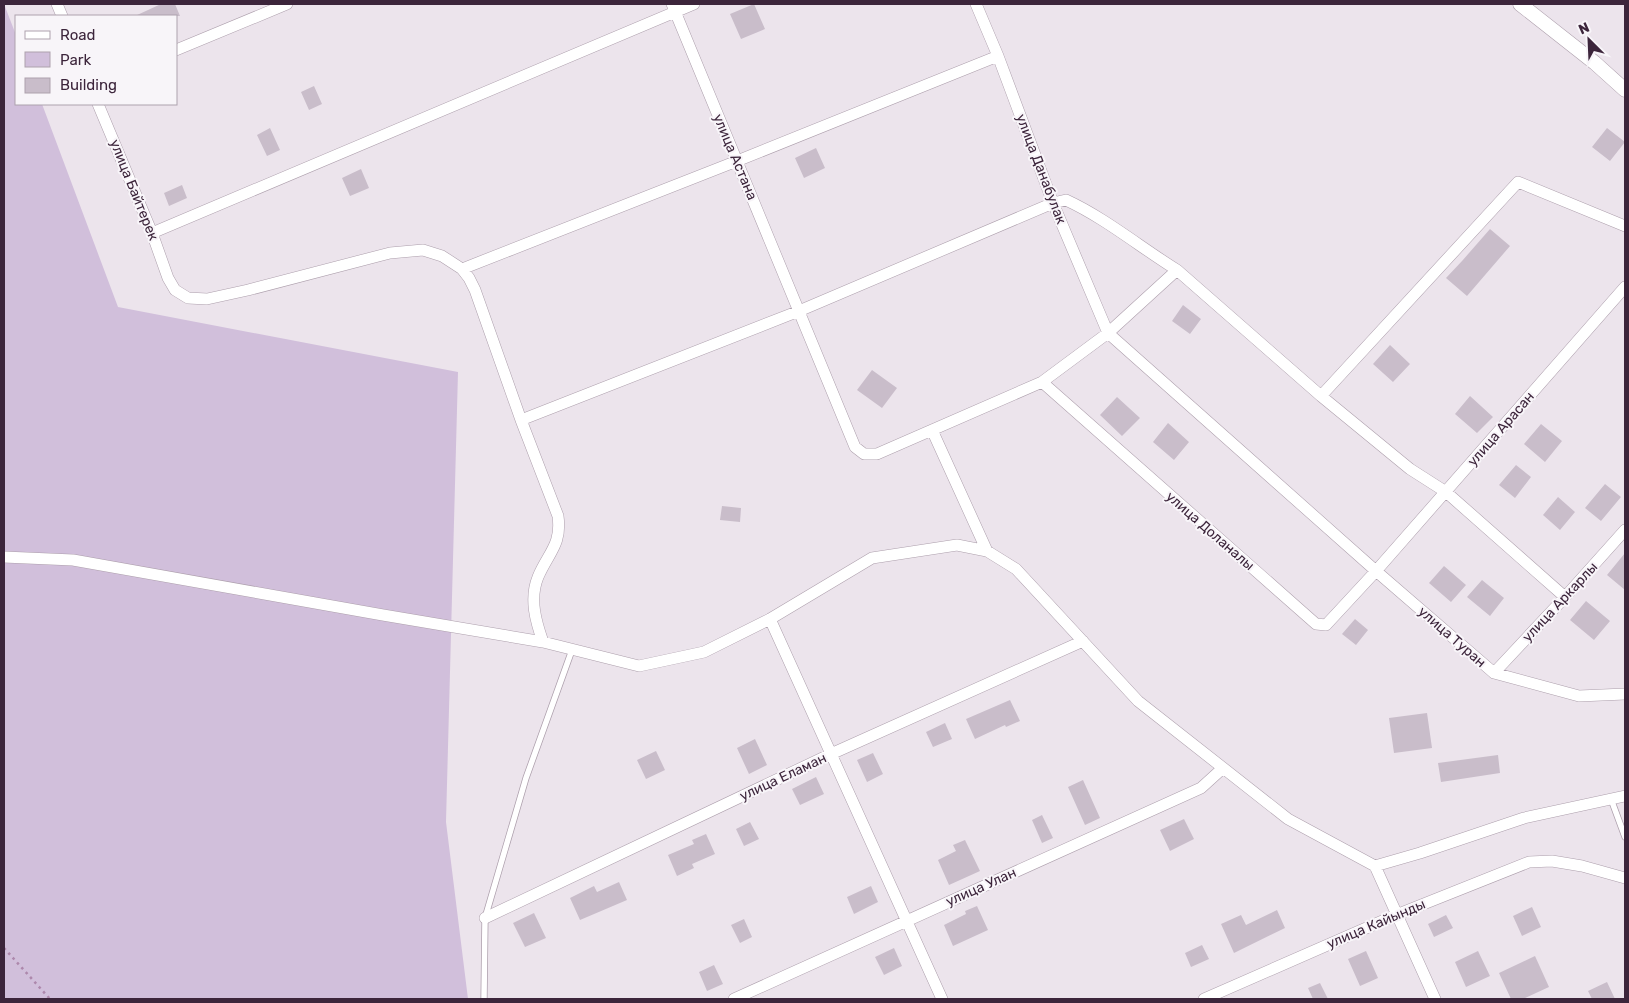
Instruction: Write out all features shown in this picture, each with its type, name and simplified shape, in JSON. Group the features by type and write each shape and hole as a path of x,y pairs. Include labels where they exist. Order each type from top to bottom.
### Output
{"street":[{"path":"178,49 286,4"},
{"path":"152,233 673,8 694,4"},
{"name":"улица Данабулак","path":"976,4 998,56 1053,204 1108,333"},
{"path":"1520,4 1595,62 1625,90"},
{"name":"улица Астана","path":"673,8 855,448 864,454 877,454 932,430"},
{"path":"543,642 535,618 534,596 537,578 557,541 560,528 558,516 521,420 475,290 462,269 998,56"},
{"name":"улица Байтерек","path":"98,105 152,233 168,278 175,290 188,298 207,299 257,288 390,253 423,250 442,256 462,269"},
{"path":"1321,396 1518,182 1625,226"},
{"path":"521,420 799,311 1066,200 1088,210 1177,270 1321,396 1410,469 1446,492 1565,597"},
{"path":"987,551 932,430 1042,382 1108,333 1177,270"},
{"name":"улица Арасан","path":"1376,571 1625,287"},
{"name":"улица Туран","path":"1108,333 1494,673 1579,696 1625,694"},
{"name":"улица Доланалы","path":"1042,382 1316,624 1326,624 1376,571"},
{"name":"улица Аркарлы","path":"1494,673 1625,530"},
{"path":"4,557 73,560 543,642 639,666 704,652 770,620 872,558 957,545 987,551 1016,568 1138,701 1288,819 1375,866 1435,999"},
{"path":"770,620 942,999"},
{"name":"улица Еламан","path":"485,918 831,754 1083,641"},
{"name":"улица Улан","path":"734,999 1200,788 1223,768"},
{"path":"1375,866 1524,818 1625,796"},
{"name":"улица Кайынды","path":"1204,999 1396,915 1529,862 1552,861 1582,866 1625,878"}],"lane":[{"path":"484,999 485,918 526,778 572,650"},
{"path":"1611,799 1625,837"}],"path":[{"path":"4,948 50,999"}],"green space":[{"path":"4,4 15,32 15,105 42,105 118,307 458,372 446,822 468,999 4,999"}],"building":[{"path":"161,4 175,4 180,16 178,15 137,15"},
{"path":"754,4 765,29 741,39 730,14"},
{"path":"314,86 322,104 309,110 301,92"},
{"path":"270,128 280,150 267,156 257,135"},
{"path":"1607,128 1625,142 1610,161 1592,147"},
{"path":"816,148 825,168 804,178 795,158"},
{"path":"361,169 369,188 350,196 342,178"},
{"path":"182,185 187,198 169,206 164,193"},
{"path":"1490,229 1510,246 1467,296 1446,278"},
{"path":"1183,305 1201,319 1190,334 1172,321"},
{"path":"1390,345 1410,364 1393,382 1373,364"},
{"path":"872,370 897,388 882,408 857,390"},
{"path":"1470,396 1493,417 1477,433 1455,414"},
{"path":"1117,397 1140,418 1122,436 1100,415"},
{"path":"1168,423 1189,442 1174,460 1153,442"},
{"path":"1541,424 1562,441 1545,462 1524,444"},
{"path":"1516,465 1531,477 1515,498 1499,485"},
{"path":"1605,484 1621,497 1601,521 1585,508"},
{"path":"1558,497 1575,512 1560,530 1543,515"},
{"path":"722,506 741,508 740,522 720,520"},
{"path":"1625,553 1625,590 1607,575"},
{"path":"1444,566 1466,585 1451,602 1429,583"},
{"path":"1482,580 1504,598 1490,616 1467,597"},
{"path":"1586,601 1610,621 1594,640 1570,620"},
{"path":"1355,619 1368,630 1356,645 1342,634"},
{"path":"1010,700 1020,721 1006,727 1005,725 975,739 966,719"},
{"path":"1427,713 1432,748 1394,753 1389,718"},
{"path":"945,723 952,739 933,747 926,732"},
{"path":"755,739 767,765 749,774 737,748"},
{"path":"656,751 665,770 646,779 637,760"},
{"path":"873,753 883,774 867,782 857,760"},
{"path":"1498,755 1500,773 1441,782 1438,763"},
{"path":"816,777 824,794 800,805 792,789"},
{"path":"1083,780 1100,818 1085,825 1068,787"},
{"path":"1042,815 1053,838 1042,843 1032,820"},
{"path":"1184,819 1194,839 1170,851 1160,830"},
{"path":"750,822 759,839 744,846 736,829"},
{"path":"706,834 715,854 692,864 694,868 677,876 668,855 694,844 692,840"},
{"path":"965,840 980,871 949,885 938,860 956,851 953,845"},
{"path":"619,882 627,900 580,920 570,898 594,886 597,892"},
{"path":"871,886 878,902 854,914 847,897"},
{"path":"977,906 988,930 953,946 944,925 966,914 965,911"},
{"path":"1532,907 1541,927 1522,936 1513,916"},
{"path":"1277,910 1285,928 1234,953 1221,924 1241,915 1246,925"},
{"path":"534,913 546,938 525,947 513,923"},
{"path":"1446,915 1453,928 1434,937 1428,924"},
{"path":"744,919 752,937 740,943 731,925"},
{"path":"1202,945 1209,959 1191,967 1185,953"},
{"path":"894,948 902,966 884,975 875,957"},
{"path":"1366,951 1378,978 1360,986 1348,959"},
{"path":"1478,951 1490,976 1466,987 1455,962"},
{"path":"1535,956 1549,987 1523,999 1511,999 1499,973"},
{"path":"714,965 723,984 707,991 699,972"},
{"path":"1607,982 1615,999 1592,999 1588,991"},
{"path":"1320,983 1328,999 1313,999 1308,988"}]}
